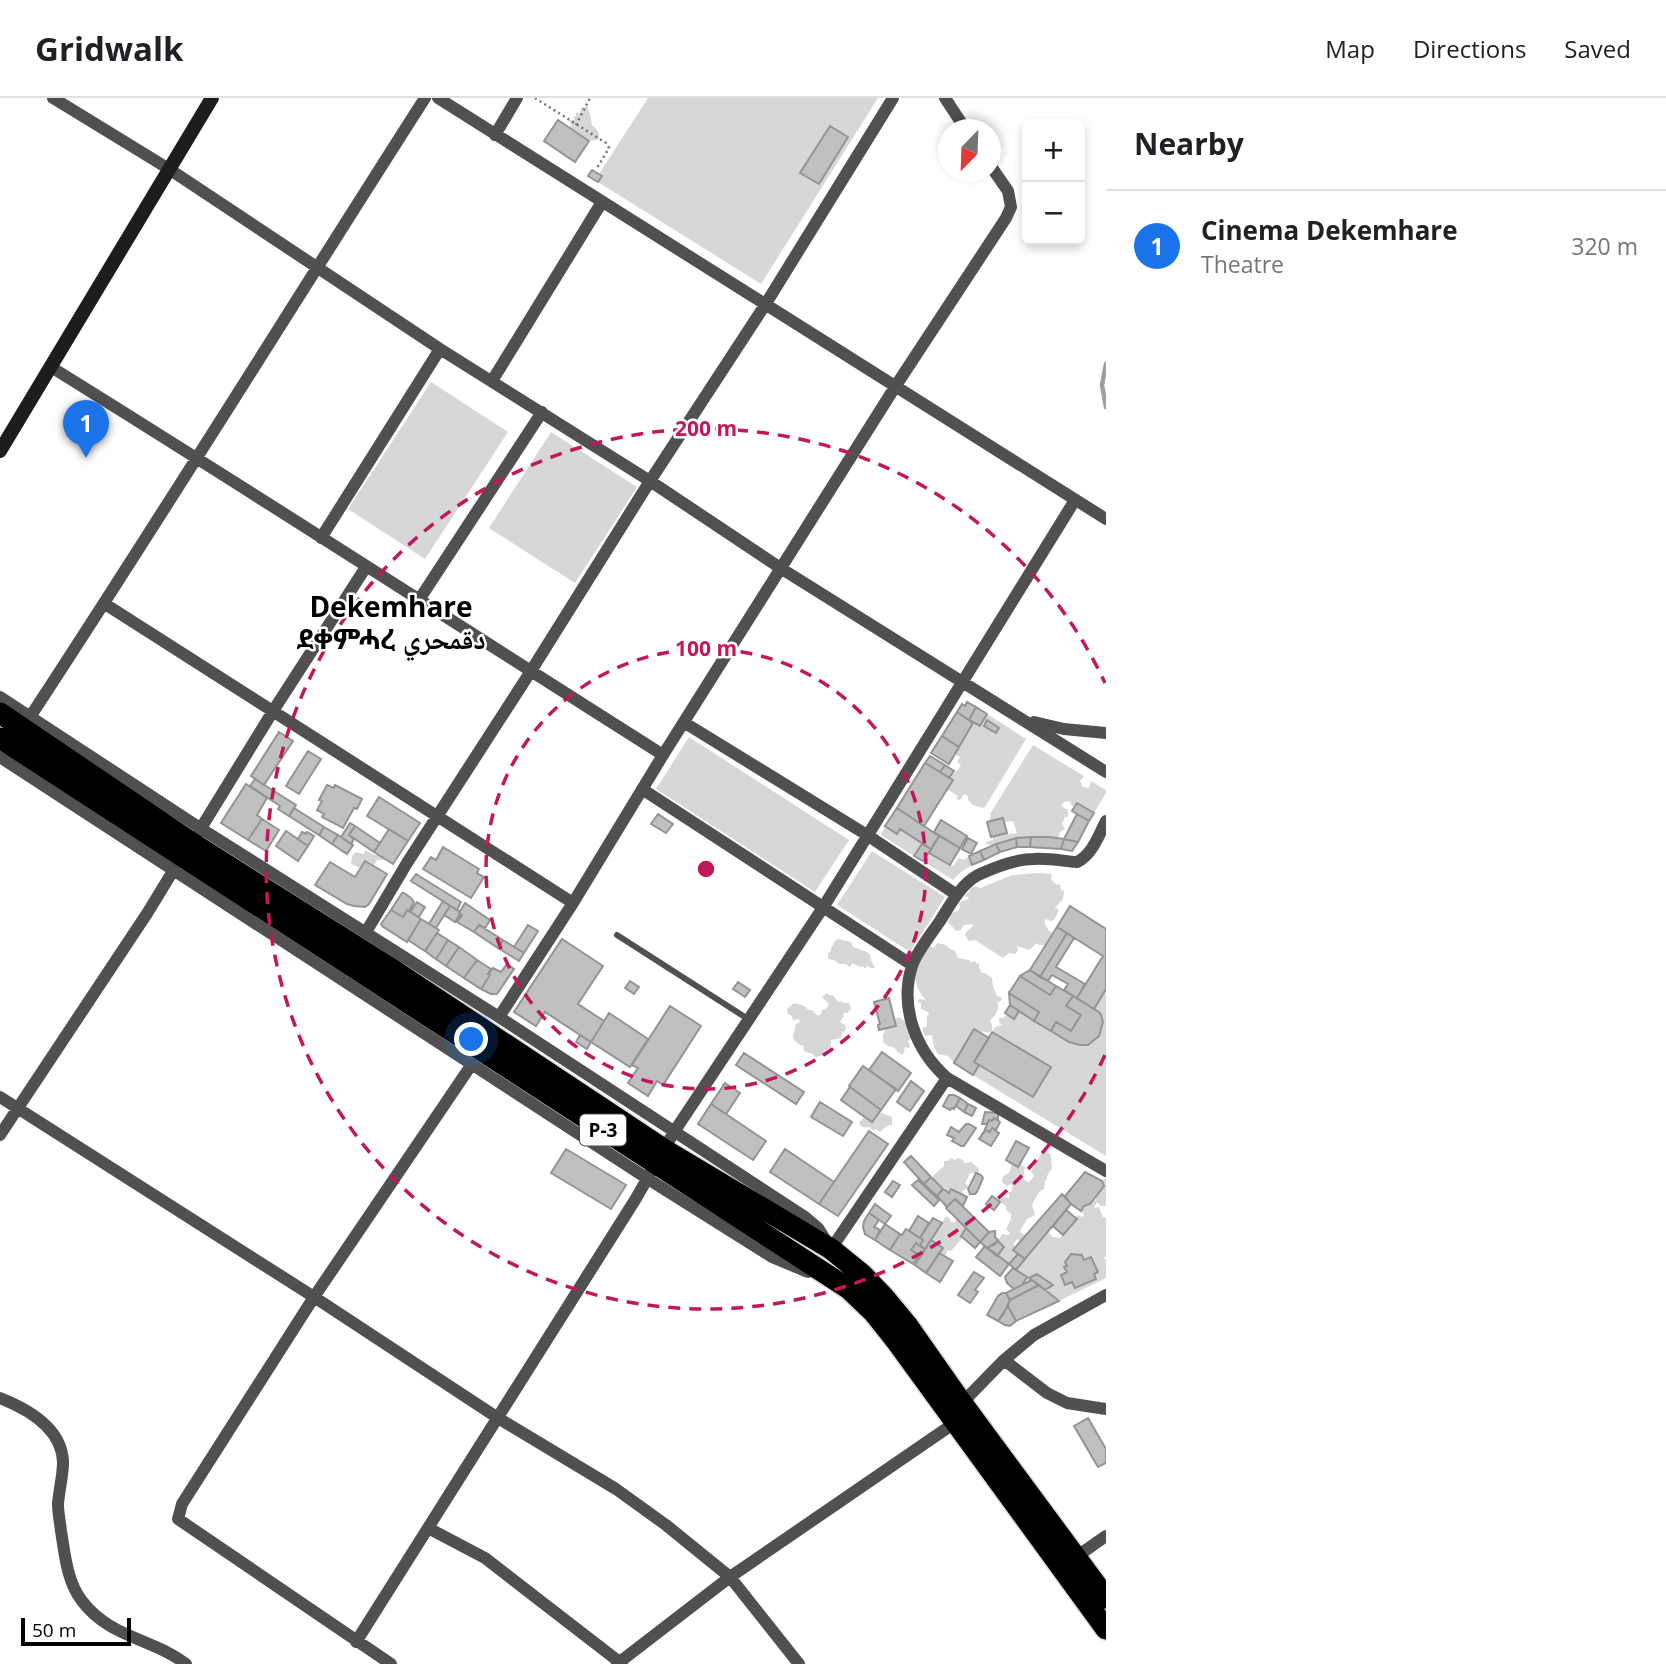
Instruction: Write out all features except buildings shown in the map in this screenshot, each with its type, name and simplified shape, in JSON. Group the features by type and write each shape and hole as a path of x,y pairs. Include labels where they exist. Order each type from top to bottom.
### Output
{"highway":[{"name":"P-3","path":"0,713 31,725 187,850"},
{"name":"P-3","path":"0,738 187,850 392,981 661,1156 849,1289 874,1313 959,1413 1106,1598"},
{"name":"P-3","path":"661,1156 831,1249 863,1275 884,1297 908,1326 959,1413 1106,1629"}],"street":[{"path":"53,98 169,169 440,349 650,481 782,569 1106,772"},
{"path":"0,450 212,98"},
{"path":"0,697 31,725 425,98"},
{"path":"438,98 1106,519"},
{"path":"495,135 516,98"},
{"path":"366,932 436,817 765,305 893,98"},
{"path":"945,98 959,119"},
{"path":"499,1017 895,387 1006,218 1011,206 1008,191 1001,181"},
{"path":"492,381 602,202"},
{"path":"321,538 440,349"},
{"path":"51,367 663,755"},
{"path":"419,600 542,412"},
{"path":"356,1642 661,1156 824,906 1075,500"},
{"path":"0,1135 148,912 366,567"},
{"path":"105,604 573,903"},
{"path":"1020,718 1064,729 1106,733"},
{"path":"685,723 867,835 957,895"},
{"path":"0,757 187,850 366,932 392,981 499,1017 661,1156"},
{"path":"642,789 912,965"},
{"path":"1106,821 1083,859 1077,862 1017,860 974,877 957,895 912,965 907,994 910,1020 926,1055 947,1078 1106,1171"},
{"path":"187,850 392,981 472,1064 661,1156"},
{"path":"391,1664 178,1519 182,1504 314,1297 472,1064"},
{"path":"831,1249 947,1078"},
{"path":"0,1097 498,1418 616,1489 730,1577 799,1664"},
{"path":"428,1528 485,1558 620,1663 730,1577 959,1413 1004,1360 1034,1335 1106,1295"},
{"path":"1004,1360 1047,1393 1067,1403 1106,1409"},
{"path":"0,1398 43,1421 62,1450 63,1472 58,1508 67,1570 80,1600 99,1620 186,1664"},
{"path":"1076,1557 1106,1536"}],"lane":[{"path":"617,935 748,1020"}],"path":[{"path":"535,98 606,143 609,148 597,168"},
{"path":"576,125 590,98"}],"shaded area":[{"path":"648,98 878,98 761,284 598,182 602,176 599,174"},
{"path":"588,106 592,125 598,131 599,139 584,138 570,128 569,120 574,120 573,117 580,113 581,108"},
{"path":"431,382 508,432 425,559 348,509"},
{"path":"551,432 637,487 575,583 489,528"},
{"path":"987,714 1026,739 983,808 973,805 964,794 960,800 956,799 958,796 947,789 951,777 961,765 957,762 960,757 955,754 973,723 980,726"},
{"path":"689,737 849,840 815,892 656,789"},
{"path":"1033,745 1084,776 1080,781 1083,787 1089,788 1091,781 1106,790 1106,793 1094,813 1077,803 1074,807 1070,801 1064,802 1061,806 1068,810 1068,817 1065,817 1062,824 1065,829 1060,832 1058,838 1023,837 998,844 986,844 993,840 993,836 1017,833 1013,821 1004,822 1002,818 989,821 990,814"},
{"path":"885,826 897,834 900,829 922,844 914,856 881,835"},
{"path":"365,850 387,860 377,860 374,866 365,861 361,868 351,864 352,856 356,852 364,854"},
{"path":"872,851 945,897 910,952 837,905"},
{"path":"929,853 953,866 959,858 964,860 969,856 972,865 953,880 923,861"},
{"path":"1052,874 1051,879 1057,885 1060,884 1061,890 1064,891 1063,899 1055,908 1058,907 1058,913 1054,920 1045,919 1046,927 1053,934 1045,945 1037,943 1029,950 1017,946 1015,954 1009,953 1003,958 975,940 969,941 965,935 973,924 964,925 961,930 956,931 948,922 951,913 960,908 959,902 969,899 964,896 971,888 980,888 1013,875"},
{"path":"838,939 851,942 853,947 867,952 875,968 864,968 852,963 850,967 828,959 828,953"},
{"path":"924,942 934,948 937,943 946,945 955,951 958,958 979,963 982,973 992,978 997,996 1002,998 1000,1002 997,1001 997,1012 990,1020 992,1030 981,1033 974,1030 954,1063 948,1056 938,1054 932,1035 925,1036 923,1032 923,1027 927,1027 929,1014 921,1009 921,1003 917,1002 919,999 926,1000 917,985 912,953 914,948"},
{"path":"1106,989 1106,1156 973,1075 992,1032 995,1027 1002,1025 999,1018 1007,1015 1014,1019 1019,1011 1064,1039 1078,1044 1091,1042 1100,1026 1098,1014 1094,1009"},
{"path":"827,993 833,995 838,1002 849,1003 851,1009 843,1013 840,1022 845,1025 846,1030 841,1038 831,1040 827,1055 815,1057 804,1051 803,1045 794,1040 796,1024 801,1021 793,1021 787,1009 796,1003 812,1010 818,1016 829,1004 822,997"},
{"path":"899,1017 906,1022 914,1042 908,1040 910,1046 905,1047 903,1055 883,1042 883,1035 889,1023"},
{"path":"879,1112 892,1117 892,1125 880,1132 860,1125 863,1118"},
{"path":"1044,1149 1051,1155 1052,1168 1044,1189 1039,1192 1032,1205 1035,1215 1027,1219 1020,1232 1026,1236 1021,1242 1017,1239 1013,1244 1016,1247 1014,1251 1018,1254 1009,1264 997,1256 998,1241 1002,1234 1010,1233 1006,1229 1011,1214 1006,1210 1006,1206 997,1200 1009,1198 1007,1192 1011,1192 1013,1187 1002,1182 1003,1176 1010,1172 1012,1163 1018,1167 1022,1161 1022,1166 1025,1167 1023,1179 1029,1182 1034,1176 1031,1171"},
{"path":"958,1158 964,1163 971,1162 979,1169 979,1174 970,1173 965,1184 968,1185 967,1188 962,1191 964,1195 951,1189 949,1193 944,1192 945,1188 936,1182 933,1176 944,1166 944,1161"},
{"path":"1104,1179 1106,1206 1097,1202 1094,1208 1099,1207 1106,1218 1106,1278 1059,1301 1045,1290 1052,1284 1037,1274 1022,1285 1027,1277 1016,1270 1048,1232 1053,1237 1060,1238 1077,1219 1077,1215 1083,1217 1081,1211 1093,1200 1096,1201 1095,1198 1104,1186"},
{"path":"946,1216 955,1223 957,1219 966,1228 963,1237 945,1256 939,1253 942,1247 931,1240"}],"waterway":[{"path":"1106,364 1102,385 1106,407"}],"place":[{"name":"Cinema Dekemhare","path":"86,458"}],"district":[{"name":"Dekemhare ደቀምሓረ دقمحري","path":"391,623"}]}
